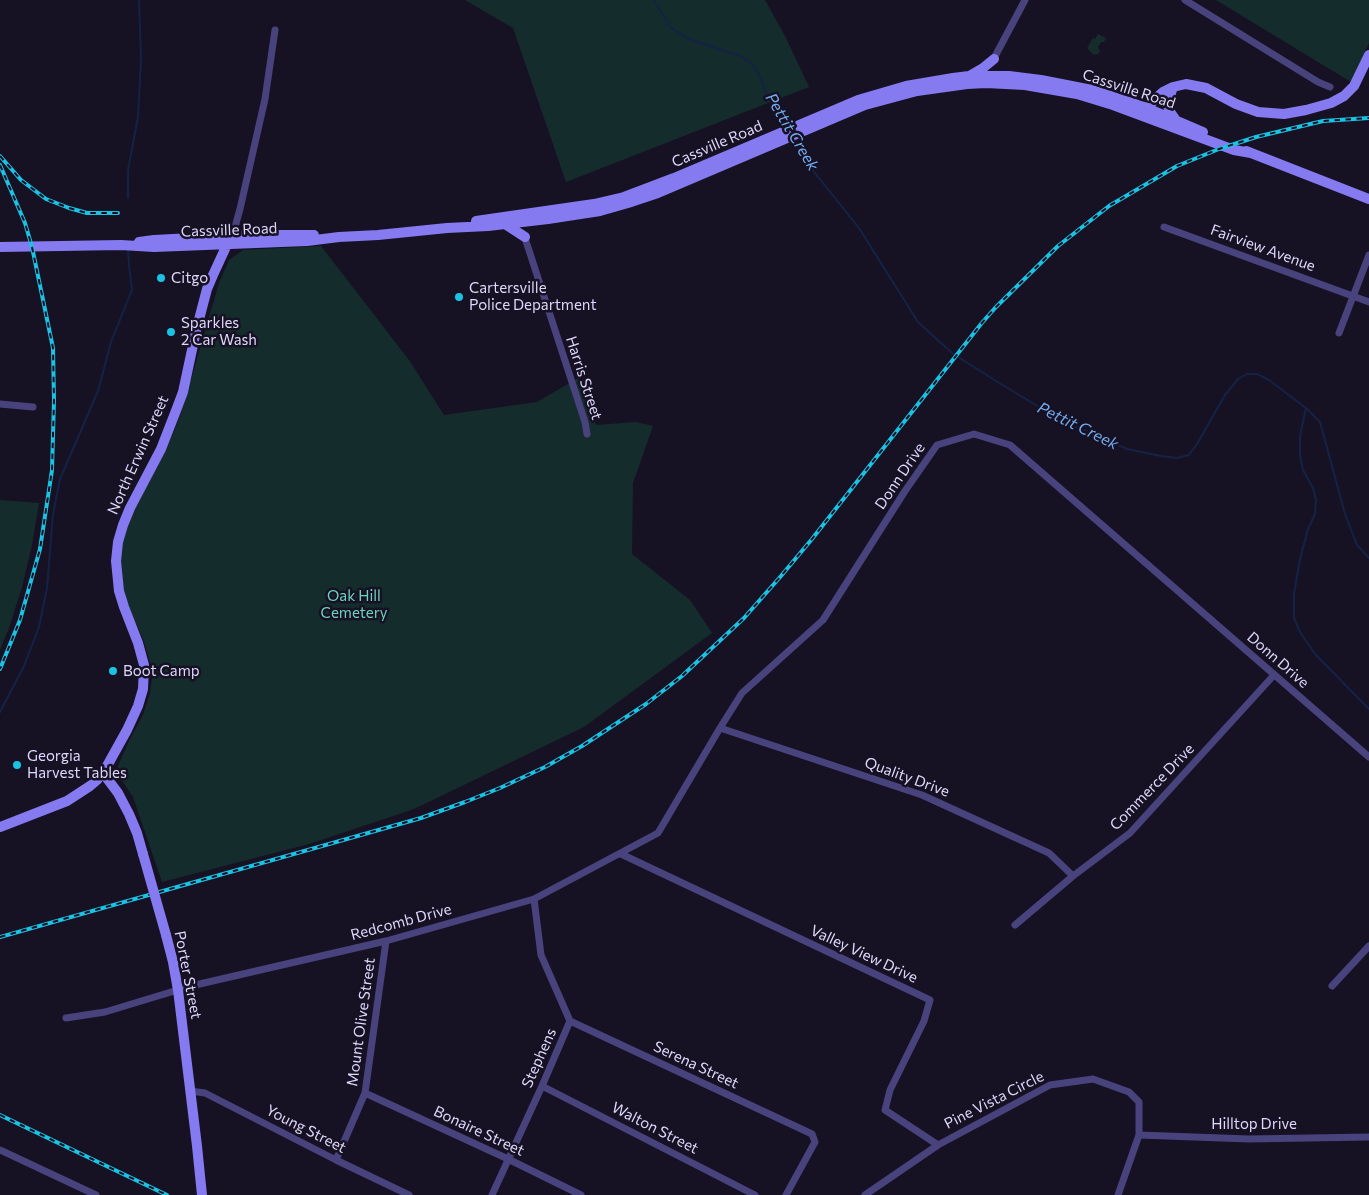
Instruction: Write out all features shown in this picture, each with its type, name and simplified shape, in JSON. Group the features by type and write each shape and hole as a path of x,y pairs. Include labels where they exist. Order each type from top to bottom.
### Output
{"main road":[{"path":"1146,112 1158,96 1173,86 1186,84 1201,86 1251,111 1273,114 1295,112 1324,105 1344,96 1356,82 1369,55"},
{"path":"969,76 983,68 995,57 1001,69 1009,76"},
{"name":"Cassville Road","path":"446,228 487,219 600,211 636,201 658,193 875,94 906,86 969,76 1058,90 1176,120 1251,153 1369,198"},
{"name":"Cassville Road","path":"844,109 905,94 1009,76 1092,90 1234,150 1251,153"},
{"path":"1173,86 1168,99 1168,106 1176,120"},
{"name":"Cassville Road","path":"0,247 121,244 154,240 307,241 504,224 520,218"},
{"path":"504,224 525,237"},
{"name":"North Erwin Street","path":"0,826 68,801 82,792 103,773 135,714 141,698 144,665 142,654 119,592 116,561 119,537 130,508 155,462 175,415 183,392 196,331 208,289 229,240"},
{"name":"Porter Street","path":"103,773 118,793 137,833 173,962 178,990 202,1195"}],"street":[{"path":"986,80 995,57 1025,0"},
{"path":"1185,0 1318,82 1330,87"},
{"name":"North Erwin Street","path":"229,240 240,209 265,99 275,30"},
{"name":"Harris Street","path":"520,218 587,434"},
{"name":"Fairview Avenue","path":"1164,227 1369,302"},
{"path":"1339,333 1369,255"},
{"path":"0,404 33,407"},
{"name":"Donn Drive","path":"621,854 658,833 742,693 823,620 900,499 937,445 974,434 1010,445 1369,757"},
{"name":"Commerce Drive","path":"1015,925 1072,876 1130,833 1274,676"},
{"name":"Quality Drive","path":"720,728 922,796 1049,853 1072,876"},
{"name":"Redcomb Drive","path":"66,1018 105,1012 178,990 386,941 534,899 621,854"},
{"name":"Valley View Drive","path":"621,854 930,1000 924,1022 890,1090 886,1110 938,1145"},
{"name":"Stephens","path":"492,1195 570,1021 541,955 534,899"},
{"name":"Mount Olive Street","path":"336,1160 365,1093 386,941"},
{"path":"1332,986 1369,946"},
{"name":"Serena Street","path":"570,1021 812,1134 815,1142 789,1194"},
{"name":"Pine Vista Circle","path":"864,1195 938,1145 1050,1085 1093,1079 1129,1092 1139,1102 1139,1135 1118,1195"},
{"name":"Walton Street","path":"542,1086 755,1195"},
{"name":"Young Street","path":"190,1091 205,1093 409,1195"},
{"name":"Bonaire Street","path":"365,1093 582,1195"},
{"name":"Hilltop Drive","path":"1139,1135 1249,1139 1369,1137"},
{"path":"0,1150 96,1195"}],"green space":[{"path":"465,0 765,0 785,36 809,87 566,182 513,28"},
{"path":"1216,0 1369,0 1369,43 1351,82"},
{"path":"1098,34 1106,38 1098,47 1100,51 1098,54 1094,55 1087,48"},
{"name":"Oak Hill Cemetery","path":"321,246 409,360 444,415 537,402 580,377 596,425 636,422 653,426 633,483 632,554 690,600 712,633 584,727 414,809 309,844 162,882 133,797 121,779 118,766 143,715 150,693 152,678 151,665 143,639 126,601 121,583 121,548 130,518 175,429 219,283 229,260 243,250"},
{"path":"0,500 39,503 22,587 0,650"}],"waterway":[{"path":"128,198 128,170 138,117 141,59 139,0"},
{"name":"Pettit Creek","path":"654,0 671,28 687,38 742,57 751,63 759,74 765,90 786,126"},
{"name":"Pettit Creek","path":"794,139 807,163 859,228 918,322 952,353 1059,419 1127,449 1177,458 1189,455 1225,395 1238,379 1247,374 1257,374 1269,380 1306,408 1320,422 1345,514 1357,545 1369,558"},
{"path":"0,712 24,666 39,627 47,588 53,514 60,479 98,391 111,342 132,290 128,250"},
{"name":"Pettit Creek","path":"1306,408 1300,436 1300,456 1303,470 1313,488 1316,500 1315,514 1308,529 1300,559 1294,594 1294,618 1300,632 1315,654 1369,709"}],"railway":[{"path":"0,937 421,818 500,788 545,767 582,746 646,704 682,676 744,618 812,539 981,324 1058,246 1109,206 1177,166 1256,137 1323,121 1369,118"},
{"path":"0,156 21,180 46,199 87,213 118,213"},
{"path":"0,165 25,223 32,247 53,348 54,400 52,470 40,549 20,620 0,669"},
{"path":"0,1115 167,1195"}],"place":[{"name":"Citgo","path":"161,278"},
{"name":"Cartersville Police Department","path":"459,297"},
{"name":"Sparkles 2 Car Wash","path":"171,332"},
{"name":"Boot Camp","path":"113,671"},
{"name":"Georgia Harvest Tables","path":"17,765"}]}
